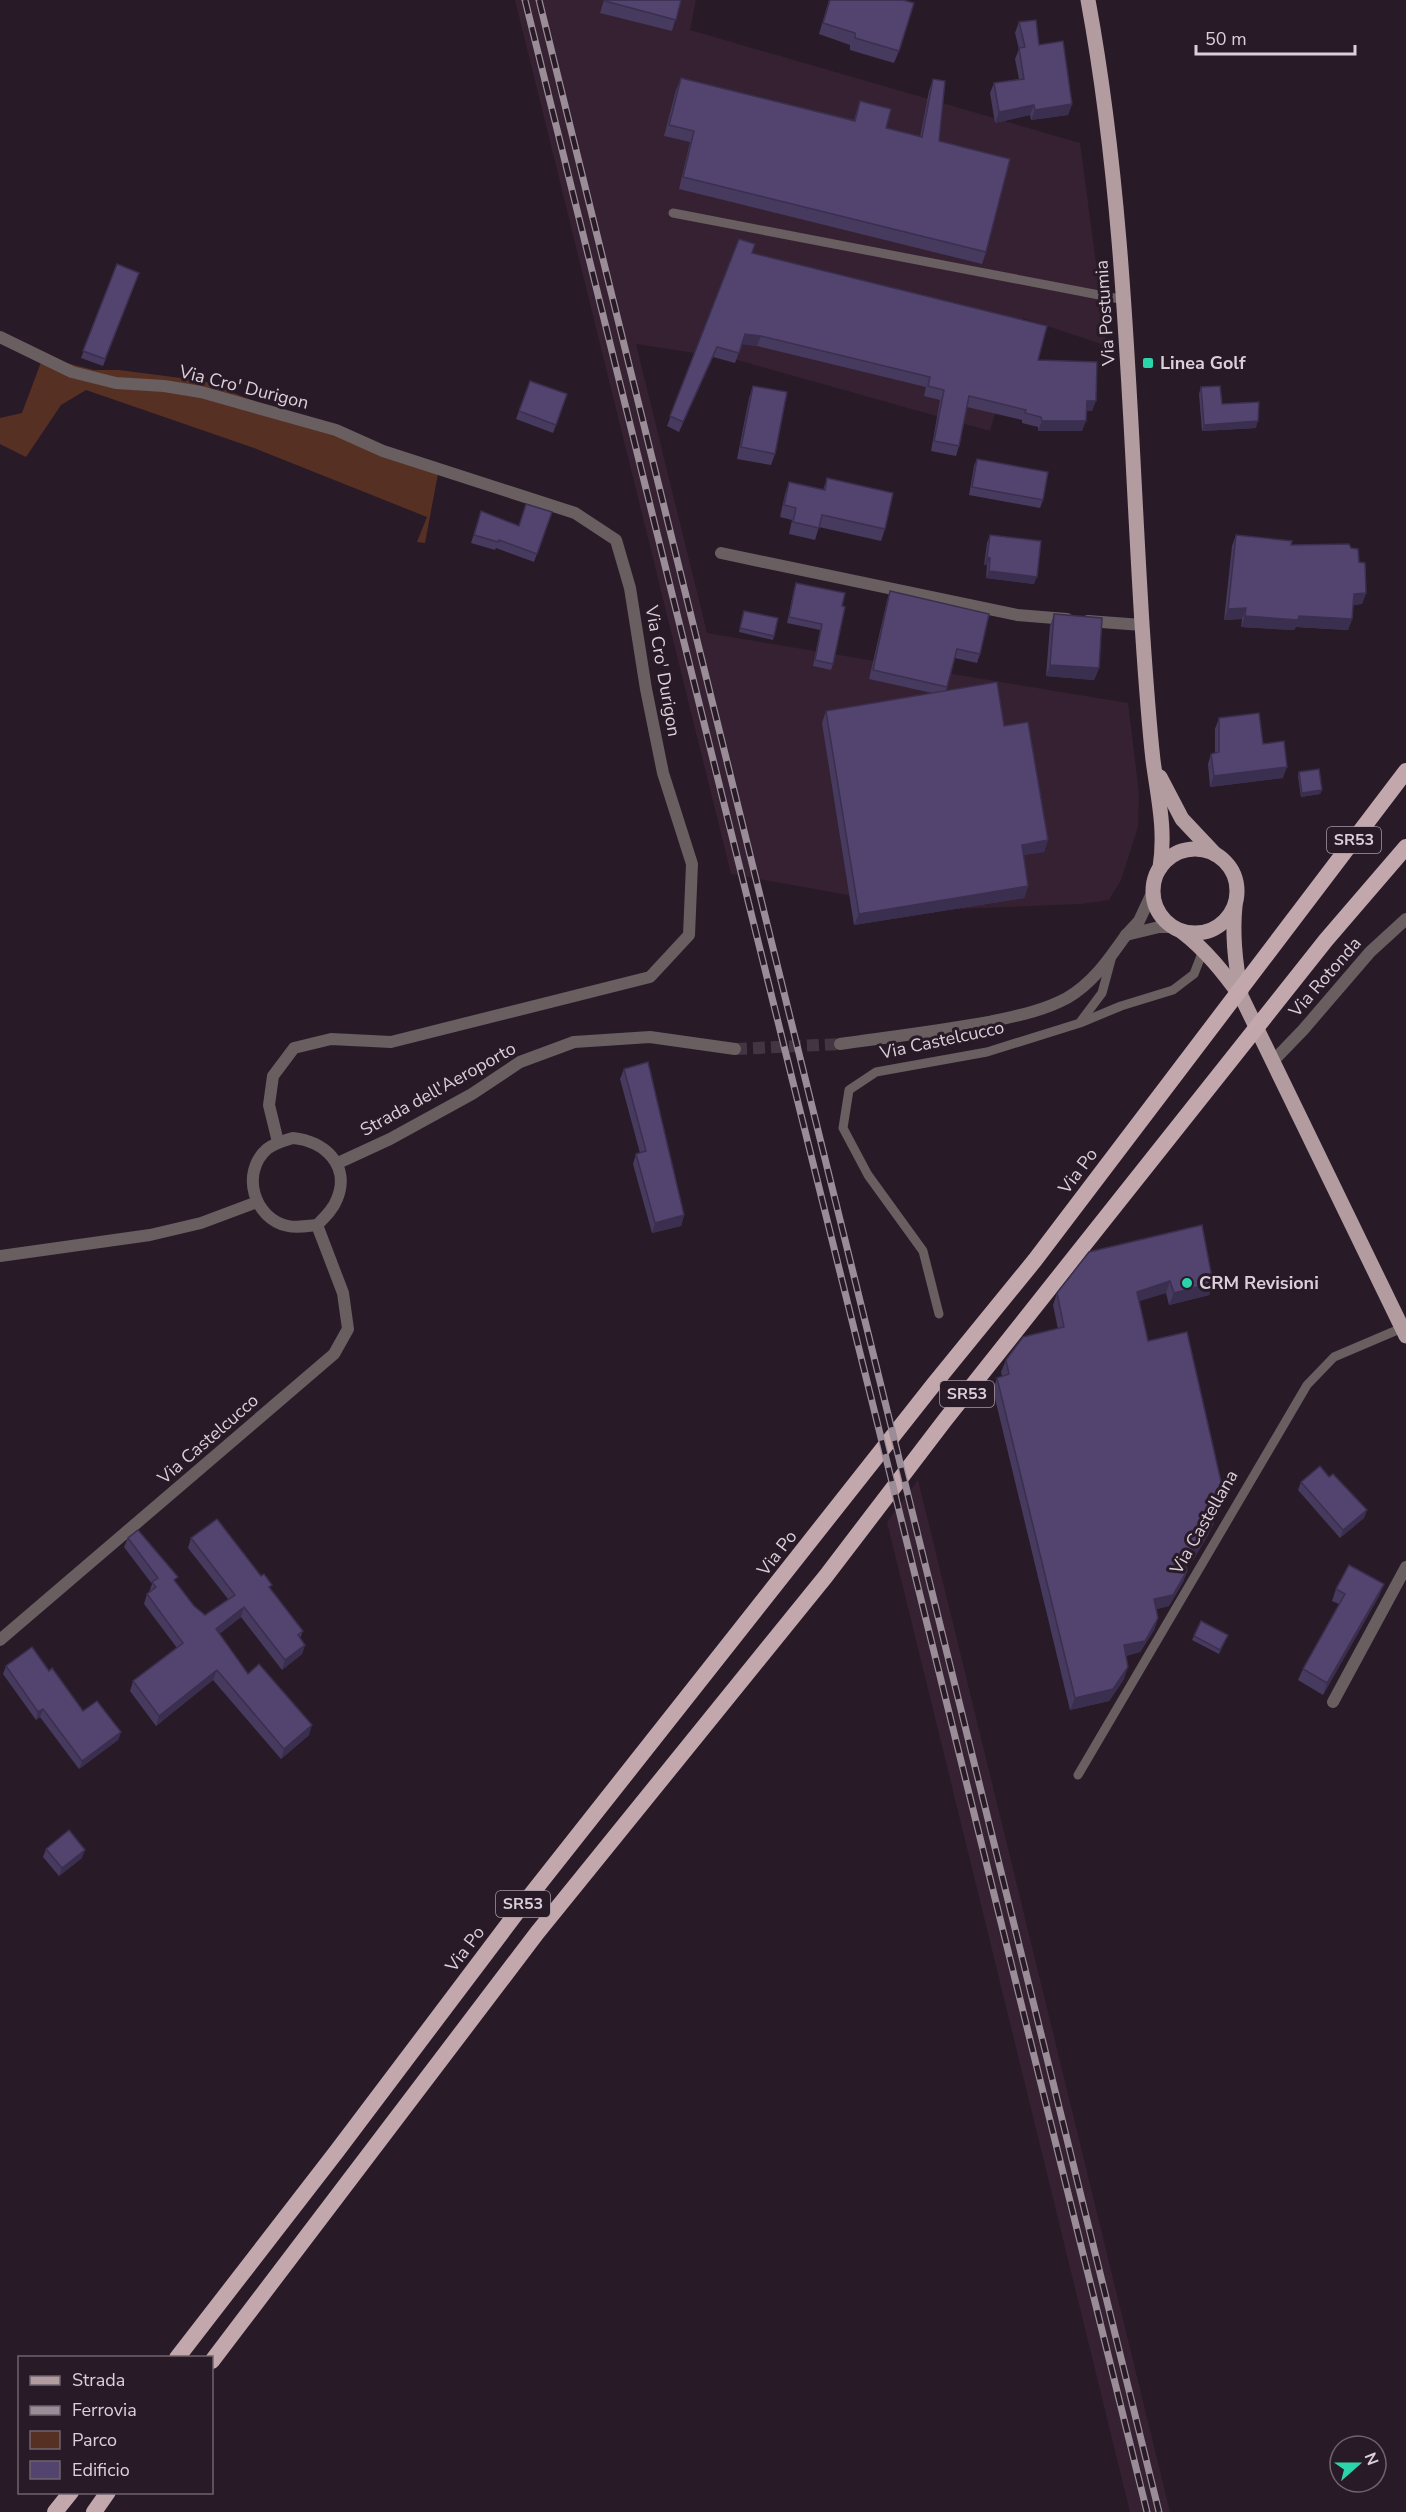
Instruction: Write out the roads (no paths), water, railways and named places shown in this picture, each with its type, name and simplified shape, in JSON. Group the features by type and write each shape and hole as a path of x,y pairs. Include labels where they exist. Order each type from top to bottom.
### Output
{"highway":[{"name":"Via Po","path":"179,2356 518,1911 1083,1197 1406,771"},
{"name":"SR53","path":"213,2360 537,1933 841,1556 945,1420 1326,940 1406,847"},
{"path":"56,2512 70,2494"},
{"path":"94,2512 107,2494"}],"main road":[{"name":"Via Postumia","path":"1088,0 1113,175 1125,300 1142,625 1153,760 1164,843 1160,868"},
{"path":"1153,760 1182,819 1227,865 1234,877 1237,890 1233,930 1234,960 1242,998"},
{"path":"1217,856 1192,849 1179,852 1160,868 1153,891 1154,903 1160,915 1199,945 1219,966 1242,998"},
{"path":"1177,929 1194,934 1209,931 1221,925 1235,903"},
{"name":"Via Castellana","path":"1242,998 1404,1332"}],"street":[{"name":"Via Cro' Durigon","path":"0,337 72,372 116,383 164,386 201,392 336,430 383,451 576,513 616,540 630,588 646,689 663,773 692,864 689,935 650,976 392,1042 331,1039 294,1048 273,1076 269,1105 278,1142"},
{"path":"721,553 1017,615 1142,625"},
{"path":"840,1044 957,1028 1028,1014 1068,997 1099,972 1138,921 1153,891"},
{"name":"Via Rotonda","path":"1272,1062 1303,1030 1370,952 1406,919"},
{"path":"1126,935 1159,927 1177,929"},
{"name":"Strada dell'Aeroporto","path":"338,1163 390,1139 472,1094 520,1062 574,1042 650,1037 735,1049"},
{"path":"292,1138 308,1139 322,1146 338,1163 341,1185 337,1200 329,1213 316,1225 289,1226 276,1222 265,1214 257,1202 253,1188 253,1174 257,1161 266,1150 278,1142 292,1138"},
{"path":"0,1256 150,1235 201,1223 257,1202"},
{"name":"Via Castelcucco","path":"0,1641 334,1354 348,1329 343,1293 316,1225"},
{"path":"1333,1702 1406,1567"}],"lane":[{"path":"673,213 1125,300"},
{"name":"Via Castelcucco","path":"939,1314 923,1251 868,1175 843,1128 849,1090 876,1072 987,1052 1080,1023 1121,1006 1173,990 1188,981 1198,964 1201,956 1199,945"},
{"path":"1080,1023 1102,993 1113,954"},
{"name":"Via Castellana","path":"1078,1775 1307,1385 1334,1357 1404,1332"}],"tunnel":[{"path":"735,1049 840,1044"}],"railway":[{"path":"525,0 1147,2512"},
{"path":"539,0 1159,2512"}],"place":[{"name":"Linea Golf","path":"1148,363"},
{"name":"CRM Revisioni","path":"1187,1283"}]}
